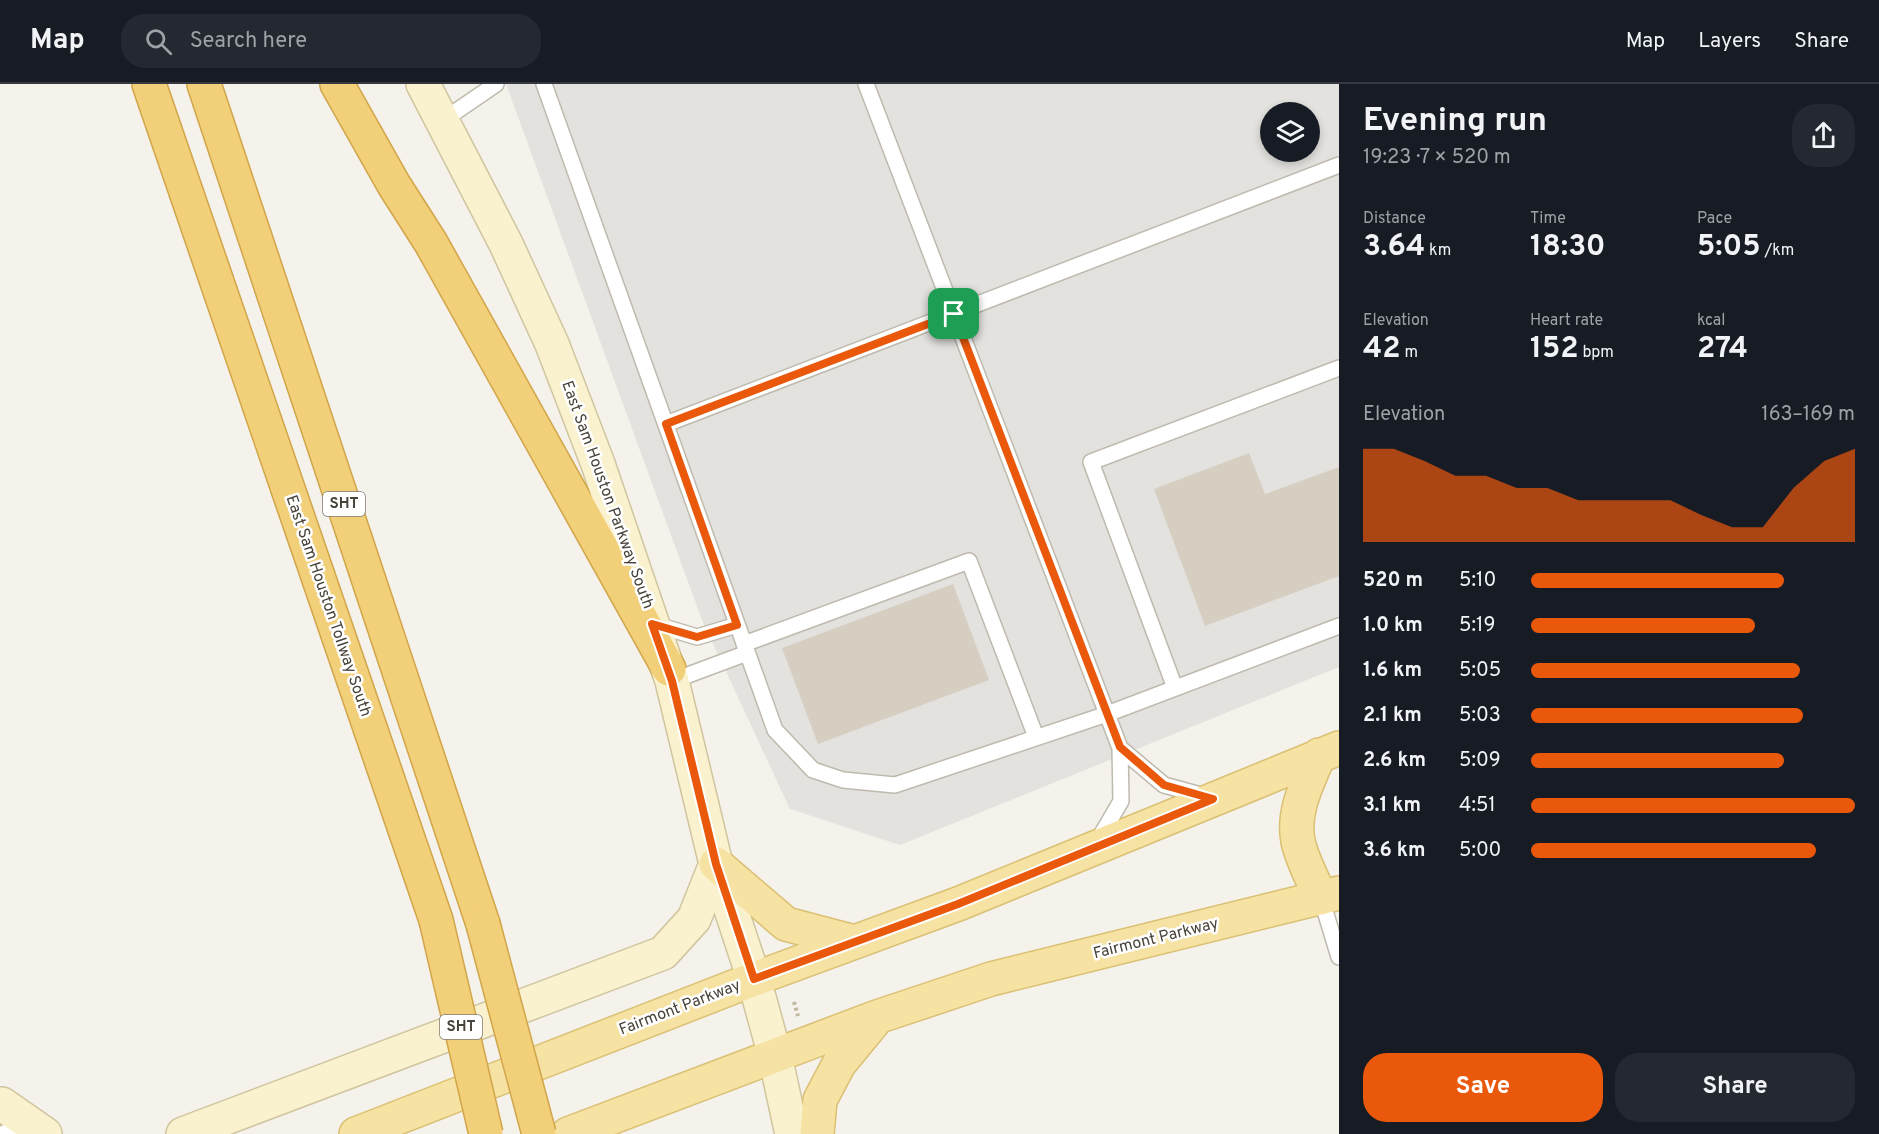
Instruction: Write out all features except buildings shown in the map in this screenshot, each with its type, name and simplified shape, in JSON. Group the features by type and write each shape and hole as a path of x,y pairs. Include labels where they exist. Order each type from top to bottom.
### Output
{"highway":[{"name":"East Sam Houston Tollway South","path":"149,84 436,920 486,1134"},
{"name":"SHT","path":"204,84 483,924 539,1134"},
{"path":"337,84 394,185 431,243 670,675"}],"main road":[{"name":"East Sam Houston Parkway South","path":"424,84 506,244 552,344 598,464 670,675 716,864 754,979 792,1134"},
{"path":"1329,751 1301,799 1297,823 1298,842 1330,896"},
{"name":"Fairmont Parkway","path":"356,1134 754,979 958,904 1329,751"},
{"path":"183,1134 663,953 694,919 716,864 786,924 854,942"},
{"name":"Fairmont Parkway","path":"568,1134 877,1017 990,979 1330,896"},
{"path":"817,1134 820,1100 839,1064 877,1017"},
{"path":"6,1120 45,1134"}],"lane":[{"path":"442,121 496,84"},
{"path":"544,84 775,730 813,770 843,780 895,784 1107,714 1339,627"},
{"path":"866,84 1120,747 1121,801 1093,848"},
{"path":"666,424 1339,165"},
{"path":"1175,688 1091,462 1339,368"},
{"path":"670,675 746,649 969,561 1035,737"},
{"path":"652,624 697,637 737,625"},
{"path":"1120,747 1164,785 1213,799"},
{"path":"1330,896 1339,957"}],"path":[{"path":"794,1002 800,1020"}],"shaded area":[{"path":"506,84 1339,84 1339,667 900,845 790,809 702,620"}],"route":[{"path":"954,314 1120,747 1164,785 1213,799 958,904 754,979 716,864 669,669 652,624 697,637 737,625 666,424 954,314"}]}
